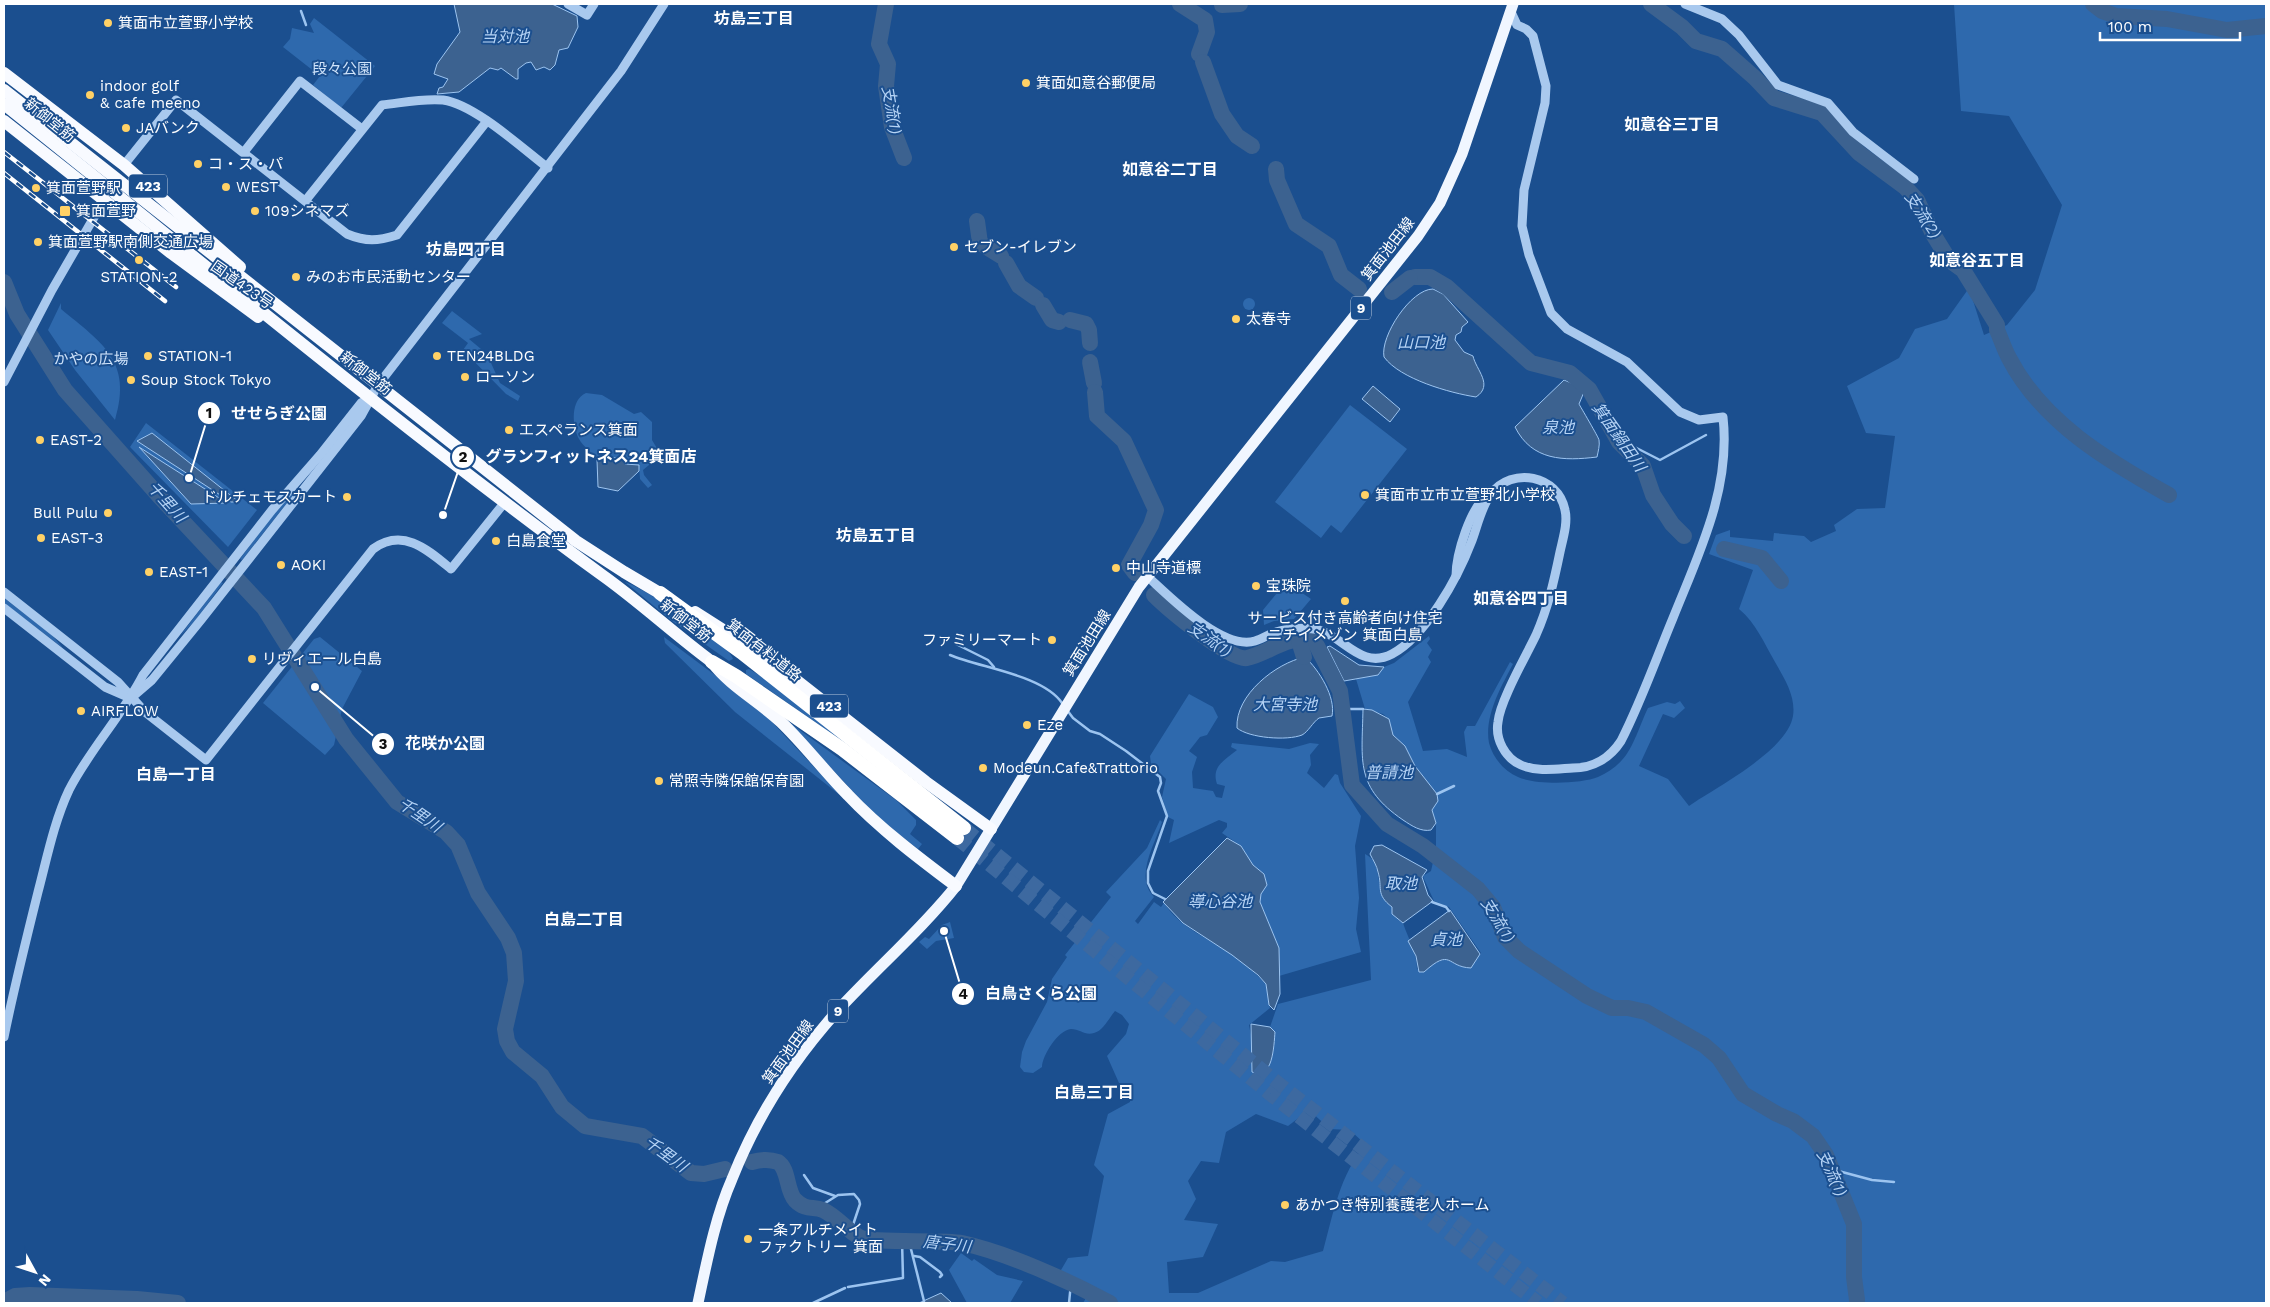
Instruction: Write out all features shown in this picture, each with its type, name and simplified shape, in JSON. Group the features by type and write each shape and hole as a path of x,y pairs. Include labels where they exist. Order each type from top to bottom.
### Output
{"highway":[{"name":"国道423号","path":"4,73 124,165 241,268 283,310"},
{"name":"新御堂筋","path":"4,90 12,105 298,342 603,575 712,662"},
{"name":"新御堂筋","path":"12,105 283,310 576,541 660,593"},
{"name":"国道423号","path":"4,121 216,287 298,342"},
{"name":"423","path":"660,593 704,617 758,651 976,821 991,829"},
{"name":"箕面有料道路","path":"660,593 747,656 960,833 748,684 712,662"},
{"name":"423","path":"712,662 785,726 849,797 895,838 956,886"}],"main road":[{"name":"箕面池田線","path":"698,1303 718,1219 731,1180 770,1104 797,1061 841,1007 933,914 956,886 1148,577 1418,236 1440,203 1462,154 1512,8"}],"street":[{"path":"568,4 587,15 594,4"},
{"path":"131,698 152,680 361,416 378,385 548,168 621,71 664,4"},
{"path":"1685,4 1722,19 1739,35 1778,85 1828,103 1853,132 1914,179"},
{"path":"1148,577 1193,616 1234,642 1253,642 1278,631 1316,629 1355,653 1371,658 1389,656 1404,645 1442,601 1456,579 1492,493 1512,479 1526,477 1538,479 1557,491 1564,507 1566,518 1548,606 1498,720 1502,747 1514,761 1528,768 1578,768 1593,765 1609,755 1621,741 1665,638 1713,517 1724,471 1725,438 1723,417 1699,420 1680,412 1627,362 1567,329 1551,313 1529,255 1522,226 1524,190 1545,103 1546,86 1533,36 1526,29 1517,25 1512,8"},
{"path":"244,152 300,82 362,129"},
{"path":"124,165 176,100 348,234 361,240 377,241 397,235 487,121"},
{"path":"306,200 382,105 443,100 461,106 487,121 548,168"},
{"path":"4,382 35,322 104,200"},
{"path":"4,1037 48,853 58,817 68,792 87,760 131,698 143,675 234,558 361,403 370,397"},
{"path":"4,592 118,682 131,698 206,760 297,643 376,546 393,540 412,542 422,546 451,569 505,502"},
{"path":"4,608 105,687 131,698"}],"green space":[{"path":"1954,4 2266,4 2266,1303 1083,1303 1086,1298 1059,1283 1061,1270 1068,1258 1088,1256 1104,1176 1094,1165 1108,1114 1130,1102 1131,1088 1119,1083 1107,1056 1126,1034 1129,1024 1122,1015 1115,1011 1097,1032 1088,1034 1074,1029 1066,1030 1052,1044 1042,1067 1033,1073 1024,1072 1020,1067 1022,1052 1047,1002 1052,979 1067,957 1065,955 1111,897 1106,892 1147,848 1160,820 1162,822 1151,850 1146,870 1148,889 1154,897 1135,921 1138,924 1154,902 1161,907 1164,903 1178,919 1233,955 1266,984 1270,1008 1249,1025 1253,1046 1252,1068 1266,1070 1271,1061 1274,1048 1274,1036 1270,1027 1278,1004 1371,980 1365,854 1375,864 1382,893 1392,907 1393,913 1403,923 1414,951 1417,969 1424,972 1434,963 1446,959 1470,968 1481,953 1449,907 1434,901 1423,876 1431,871 1436,849 1436,823 1432,810 1436,794 1415,766 1405,746 1393,735 1389,719 1383,714 1365,709 1356,679 1378,675 1384,667 1394,663 1429,636 1430,639 1427,643 1432,650 1428,657 1431,662 1408,702 1423,751 1447,749 1467,757 1464,732 1467,726 1475,726 1510,662 1513,664 1491,712 1488,733 1491,749 1496,759 1504,768 1518,777 1526,780 1558,783 1581,781 1598,777 1608,772 1626,755 1648,708 1667,702 1675,704 1680,701 1685,708 1674,718 1663,714 1639,766 1668,779 1689,806 1750,767 1778,742 1788,729 1793,716 1791,694 1759,634 1739,609 1753,570 1709,554 1716,535 1730,530 1730,537 1773,541 1774,533 1804,536 1811,542 1836,531 1834,525 1857,509 1885,508 1895,436 1866,433 1847,386 1899,358 1915,329 1947,319 1969,288 1984,335 2007,325 2035,290 2062,205 2009,116 1961,111","holes":["1309,1110 1330,1129 1350,1130 1366,1145 1350,1168 1338,1195 1323,1251 1285,1262 1271,1261 1198,1293 1169,1293 1167,1262 1203,1257 1218,1224 1184,1220 1196,1199 1188,1181 1201,1161 1219,1163 1226,1132 1256,1114 1288,1126"]},
{"name":"段々公園","path":"314,18 375,66 341,108 313,85 320,76 283,47 290,39 292,28 314,33 310,24"},
{"path":"1247,298 1251,298 1255,304 1251,310 1247,310 1243,306 1243,302"},
{"name":"かやの広場","path":"61,303 61,309 101,344 117,368 120,383 120,400 115,420 75,370 48,330"},
{"path":"452,311 482,334 469,339 487,354 500,383 520,396 518,401 506,394 463,350 468,343 442,323"},
{"path":"586,393 602,395 634,414 641,412 652,422 652,440 661,455 643,470 644,475 652,485 648,488 640,479 639,465 625,464 625,459 606,457 606,461 597,460 581,442 575,427 574,414 577,401"},
{"path":"1350,405 1407,449 1341,533 1331,525 1321,538 1275,502"},
{"path":"146,423 257,510 228,547 130,447"},
{"path":"293,493 242,560 240,559 272,515"},
{"path":"221,582 223,583 195,621 180,636"},
{"path":"625,582 666,604 701,628 716,640 733,659 729,661 672,621"},
{"path":"1286,582 1311,599 1294,619 1274,621 1264,625 1263,610"},
{"path":"4,598 51,634 63,648 4,603"},
{"path":"320,637 362,671 342,709 334,745 325,755 263,703 314,639"},
{"path":"664,637 759,708 841,796 735,712 665,643"},
{"path":"749,669 764,678 851,747 746,674 746,670"},
{"path":"1189,694 1213,707 1218,717 1207,735 1200,737 1189,751 1197,757 1192,772 1193,788 1213,791 1216,797 1222,798 1225,786 1217,784 1216,772 1220,764 1237,750 1231,747 1232,743 1289,749 1310,743 1319,744 1310,755 1311,765 1307,773 1324,788 1335,774 1338,775 1340,783 1361,816 1355,846 1359,898 1356,929 1361,952 1279,976 1279,948 1260,902 1261,894 1267,885 1264,874 1253,865 1241,846 1222,833 1227,827 1227,823 1219,820 1169,843 1174,820 1168,817 1162,797 1166,779 1151,764 1150,756"},
{"path":"786,720 896,800 916,820 916,825 910,834 922,844 918,849 878,818"},
{"path":"950,922 954,938 936,941 927,949 919,942 925,937 929,939 942,925"},
{"path":"961,1253 972,1261 974,1259 997,1275 1023,1281 1010,1303 967,1303 949,1270"}],"water":[{"name":"当対池","path":"454,4 552,4 577,16 578,27 568,48 559,50 555,65 550,70 544,67 536,70 531,62 526,63 518,69 518,79 516,79 501,68 498,70 490,68 459,92 437,94 439,88 443,87 448,79 434,74 437,64 460,32"},
{"name":"山口池","path":"1433,289 1443,294 1468,322 1462,327 1461,332 1456,335 1455,340 1464,352 1473,356 1484,382 1484,388 1476,397 1426,384 1401,372 1384,357 1387,338 1399,315 1416,297 1424,291"},
{"name":"泉池","path":"1564,380 1576,385 1584,392 1579,404 1599,440 1597,457 1573,459 1550,456 1530,447 1515,427"},
{"path":"1373,386 1400,409 1390,422 1362,399"},
{"path":"152,433 239,502 231,502 137,441"},
{"path":"139,447 227,503 191,504"},
{"path":"606,457 625,459 625,464 639,465 639,471 618,491 598,487 597,460 606,460"},
{"path":"1330,646 1359,665 1384,667 1378,675 1344,681 1327,647"},
{"name":"大宮寺池","path":"1305,657 1321,676 1329,692 1333,709 1332,716 1319,718 1304,734 1295,737 1259,736 1237,728 1238,716 1243,704 1259,682 1282,666"},
{"name":"普請池","path":"1363,709 1372,710 1389,719 1393,735 1405,746 1415,766 1437,794 1438,801 1432,810 1436,823 1431,830 1420,829 1403,820 1387,808 1376,796 1369,784 1363,759"},
{"name":"導心谷池","path":"1227,838 1241,846 1253,865 1264,874 1267,885 1261,894 1260,902 1279,948 1280,994 1274,1010 1269,1005 1266,984 1258,975 1232,955 1183,923 1163,902"},
{"name":"取池","path":"1382,845 1427,870 1422,877 1428,895 1433,901 1403,923 1392,914 1392,907 1381,894 1376,865 1370,854 1374,846"},
{"name":"貞池","path":"1450,910 1480,954 1471,968 1457,965 1445,959 1424,972 1419,972 1416,956 1408,941"},
{"path":"1251,1024 1270,1027 1275,1032 1271,1061 1264,1072 1259,1074 1252,1072"},
{"path":"941,1293 952,1303 919,1303"}],"waterway":[{"name":"支流(1)","path":"886,4 879,44 888,64 886,86 892,127 904,158"},
{"name":"箕面鍋田川","path":"1180,4 1205,20 1207,32 1199,54"},
{"name":"支流(2)","path":"1222,5 1240,4"},
{"name":"支流(2)","path":"1651,4 1682,27 1696,41 1722,49 1755,78 1774,98 1822,113 1859,153 1905,187 1917,200 1933,234 1949,260 1963,270 1997,325 1997,330 2009,358 2039,402 2058,421 2100,454 2169,495"},
{"path":"2093,4 2102,11 2116,16 2167,19 2227,30 2266,26"},
{"path":"301,11 306,25"},
{"name":"箕面鍋田川","path":"1203,62 1222,114 1237,136 1252,146"},
{"name":"箕面鍋田川","path":"1276,169 1277,180 1296,224 1329,246 1341,275 1359,289"},
{"name":"支流(1)","path":"977,221 980,243 1001,256"},
{"name":"支流(1)","path":"1006,263 1019,286 1036,298"},
{"name":"箕面鍋田川","path":"1415,277 1430,277 1447,287 1531,363 1570,373 1589,389 1619,442 1643,466 1653,495 1672,524 1684,536"},
{"name":"箕面鍋田川","path":"1392,292 1410,278"},
{"name":"千里川","path":"4,282 17,314 65,390 159,496 264,608 346,739 397,802 446,832 458,845 478,893 508,938 514,953 516,981 505,1029 507,1041 513,1052 542,1076 562,1107 585,1126 642,1136 691,1173 704,1174 725,1169"},
{"name":"支流(1)","path":"1043,305 1052,320 1059,322"},
{"name":"支流(1)","path":"1070,320 1086,324 1089,330 1090,343"},
{"name":"支流(1)","path":"1090,362 1094,383"},
{"name":"支流(1)","path":"1095,392 1097,416 1124,441 1156,510 1151,525 1129,565 1135,573"},
{"path":"1615,437 1660,460 1706,435"},
{"name":"箕面鍋田川","path":"1724,549 1762,558 1781,581"},
{"name":"支流(1)","path":"1154,595 1199,633 1239,657 1255,656 1295,640 1312,641 1317,646 1340,691 1352,785 1387,824 1423,846 1478,889 1493,907 1505,937 1519,951 1587,996 1612,1008 1628,1008 1646,1012 1704,1045 1719,1058 1743,1094 1793,1121 1813,1136 1826,1155 1854,1224 1854,1277 1857,1300"},
{"path":"1299,641 1304,657"},
{"path":"956,644 988,660 994,667"},
{"path":"950,655 1026,679 1053,693 1062,703"},
{"path":"1343,709 1363,709"},
{"path":"1067,710 1073,718 1090,731 1100,734 1126,751 1160,777 1161,783 1158,791 1167,816 1148,871 1148,883 1153,893 1165,899"},
{"path":"1437,794 1454,786"},
{"path":"1432,902 1446,907 1449,911"},
{"name":"唐子川","path":"752,1162 765,1160 778,1162 784,1169 790,1191 795,1200 803,1206 823,1210 859,1237 877,1240 962,1243 1038,1268 1110,1303"},
{"path":"1831,1169 1872,1180 1894,1182"},
{"path":"804,1175 813,1188 835,1196"},
{"path":"814,1210 838,1195 854,1194 860,1204 851,1231"},
{"path":"848,1287 903,1278 902,1240"},
{"path":"909,1241 924,1301"},
{"path":"914,1256 920,1257 940,1272 942,1275 940,1277"},
{"path":"1069,1303 1071,1283"},
{"path":"813,1303 845,1288"},
{"path":"4,1302 15,1296 30,1295 137,1299 178,1303"}],"tunnel":[{"path":"964,828 1278,1083 1563,1303"},
{"path":"957,838 1270,1094 1538,1303"}],"railway":[{"path":"4,152 176,287"},
{"path":"4,173 165,301"}],"place":[{"name":"箕面市立萱野小学校","path":"108,23"},
{"name":"箕面如意谷郵便局","path":"1026,83"},
{"name":"indoor golf & cafe meeno","path":"90,95"},
{"name":"JAバンク","path":"126,128"},
{"name":"コ・ス・パ","path":"198,164"},
{"name":"WEST","path":"226,187"},
{"name":"箕面萱野駅","path":"36,188"},
{"name":"箕面萱野","path":"65,211"},
{"name":"109シネマズ","path":"255,211"},
{"name":"箕面萱野駅南側交通広場","path":"38,242"},
{"name":"セブン-イレブン","path":"954,247"},
{"name":"STATION-2","path":"139,260"},
{"name":"みのお市民活動センター","path":"296,277"},
{"name":"太春寺","path":"1236,319"},
{"name":"STATION-1","path":"148,356"},
{"name":"TEN24BLDG","path":"437,356"},
{"name":"ローソン","path":"465,377"},
{"name":"Soup Stock Tokyo","path":"131,380"},
{"name":"エスペランス箕面","path":"509,430"},
{"name":"EAST-2","path":"40,440"},
{"name":"せせらぎ公園","path":"189,478"},
{"name":"箕面市立市立萱野北小学校","path":"1365,495"},
{"name":"ドルチェモスカート","path":"347,497"},
{"name":"Bull Pulu","path":"108,513"},
{"name":"グランフィットネス24箕面店","path":"443,515"},
{"name":"EAST-3","path":"41,538"},
{"name":"白島食堂","path":"496,541"},
{"name":"AOKI","path":"281,565"},
{"name":"中山寺道標","path":"1116,568"},
{"name":"EAST-1","path":"149,572"},
{"name":"宝珠院","path":"1256,586"},
{"name":"サービス付き高齢者向け住宅 ニチイメゾン 箕面白島","path":"1345,601"},
{"name":"ファミリーマート","path":"1052,640"},
{"name":"リヴィエール白島","path":"252,659"},
{"name":"花咲か公園","path":"315,687"},
{"name":"AIRFLOW","path":"81,711"},
{"name":"Eze","path":"1027,725"},
{"name":"Modeun.Cafe&Trattorio","path":"983,768"},
{"name":"常照寺隣保館保育園","path":"659,781"},
{"name":"白鳥さくら公園","path":"944,931"},
{"name":"あかつき特別養護老人ホーム","path":"1285,1205"},
{"name":"一条アルチメイト ファクトリー 箕面","path":"748,1239"}],"district":[{"name":"坊島三丁目","path":"754,18"},
{"name":"如意谷三丁目","path":"1672,124"},
{"name":"如意谷二丁目","path":"1170,169"},
{"name":"坊島四丁目","path":"466,249"},
{"name":"如意谷五丁目","path":"1977,260"},
{"name":"坊島五丁目","path":"876,535"},
{"name":"如意谷四丁目","path":"1521,598"},
{"name":"白島一丁目","path":"176,774"},
{"name":"白島二丁目","path":"584,919"},
{"name":"白島三丁目","path":"1094,1092"}]}
